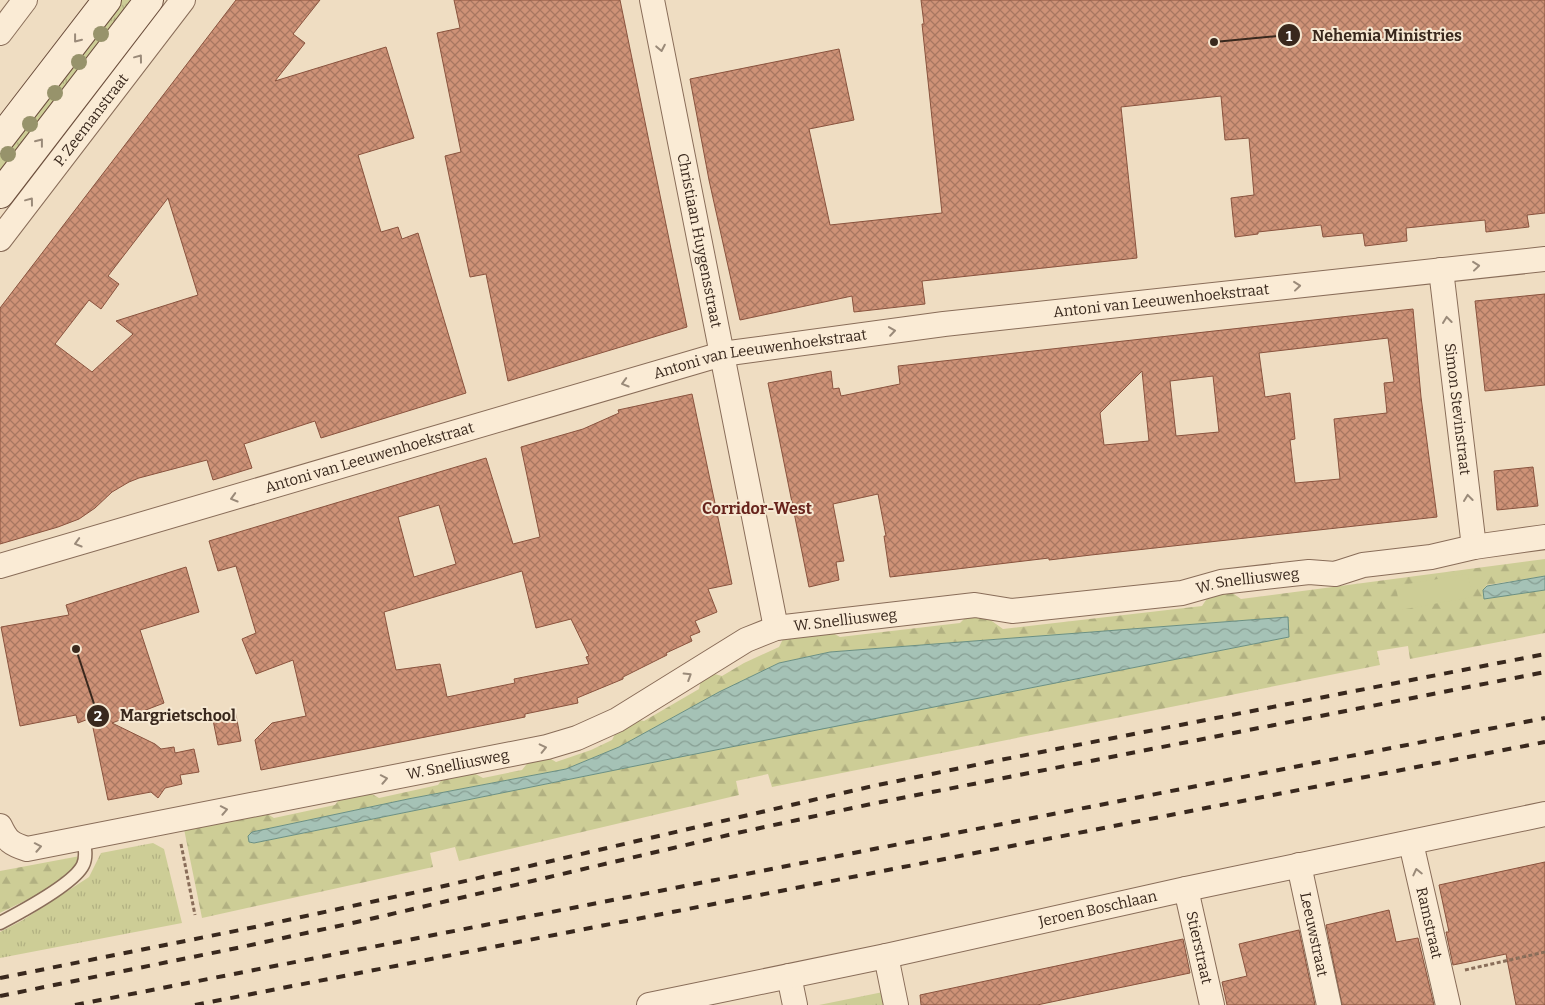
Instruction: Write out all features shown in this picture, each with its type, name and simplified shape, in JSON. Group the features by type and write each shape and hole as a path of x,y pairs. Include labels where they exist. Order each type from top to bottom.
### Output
{"main road":[{"path":"0,139 105,0"},
{"name":"P. Zeemanstraat","path":"0,194 149,0"}],"street":[{"path":"0,33 25,0"},
{"name":"P. Zeemanstraat","path":"0,239 183,0"},
{"name":"Christiaan Huygensstraat","path":"652,0 776,628"},
{"name":"Antoni van Leeuwenhoekstraat","path":"0,566 722,354 944,324 1545,259"},
{"name":"Simon Stevinstraat","path":"1441,270 1474,547"},
{"name":"W. Snelliusweg","path":"0,826 6,838 14,845 27,849 547,747 577,738 616,720 746,640 776,628 975,605 1012,611 1182,593 1221,582 1309,572 1335,574 1363,565 1431,557 1474,547 1545,537"},
{"name":"Jeroen Boschlaan","path":"649,1005 1545,814"},
{"name":"Ramstraat","path":"1411,842 1448,1005"},
{"name":"Leeuwstraat","path":"1299,865 1330,1005"},
{"name":"Stierstraat","path":"1186,889 1212,1005"},
{"path":"886,956 896,1005"},
{"path":"789,976 794,1005"}],"lane":[{"path":"0,923 50,894 78,873 82,867 85,855 83,838"}],"path":[{"path":"176,820 195,915"},
{"path":"1441,976 1545,952"}],"green space":[{"path":"120,0 136,0 0,177 0,155"},
{"path":"1545,559 1545,576 1487,585 1483,590 1484,598 1545,590 1545,633 1410,659 1408,646 1377,651 1380,665 772,787 768,774 736,781 739,795 459,861 455,847 430,853 433,867 202,918 184,829 264,812 274,818 335,805 341,797 367,791 379,798 438,785 445,775 470,771 483,778 522,770 530,760 546,756 556,762 591,750 612,740 618,728 633,719 644,721 699,689 701,679 711,673 722,676 744,663 779,647 783,639 829,631 840,637 960,623 968,615 982,614 1003,629 1202,606 1212,591 1227,589 1241,599","holes":["1288,617 1288,637 254,843 249,842 252,832 408,799 566,769 619,747 719,692 779,663 830,652"]},
{"path":"1468,574 1472,597 1400,610 1396,586"},
{"path":"153,843 164,849 182,923 0,958 0,932 23,920 89,877 101,853"},
{"path":"80,856 76,865 58,882 0,913 0,871"},
{"path":"888,991 891,1005 819,1005"}],"water":[{"path":"1545,576 1545,590 1484,599 1483,590 1487,586"},
{"path":"1288,617 1289,637 254,843 249,842 248,836 252,832 408,799 566,769 619,747 719,692 779,663 830,652"}],"building":[{"path":"236,0 320,0 293,34 305,43 275,81 386,47 414,138 358,155 381,232 398,227 402,239 418,233 466,393 321,438 315,421 244,444 252,468 213,480 207,460 139,478 112,492 95,508 79,519 0,544 0,308","holes":["168,198 198,295 116,321 133,334 92,372 55,344 89,300 101,309 119,284 108,276"]},
{"path":"454,0 620,0 687,327 508,381 486,274 470,277 445,156 461,152 437,33 460,28"},
{"path":"921,0 1545,0 1545,213 1527,215 1529,227 1486,232 1485,220 1406,228 1407,241 1365,246 1363,233 1323,237 1321,225 1258,232 1258,234 1235,237 1231,198 1254,195 1249,138 1225,140 1221,96 1121,107 1137,258 922,281 925,304 854,312 852,296 740,320 709,180 690,79 839,49 854,120 809,129 830,225 942,213"},
{"path":"1545,294 1545,385 1485,391 1475,301"},
{"path":"1413,309 1421,397 1437,517 1049,560 1049,558 890,577 884,536 886,536 878,494 833,504 844,561 836,562 839,580 809,587 768,383 831,371 833,389 839,388 841,396 900,384 898,366","holes":["1388,338 1394,382 1384,383 1387,413 1334,419 1340,479 1295,483 1290,440 1295,439 1290,393 1265,397 1259,353","1142,371 1149,441 1104,445 1100,413","1213,376 1219,432 1176,436 1170,381"]},
{"path":"692,394 732,584 708,589 717,612 695,621 700,632 690,636 692,641 666,653 667,655 623,677 623,679 577,698 578,703 525,714 525,717 261,770 255,740 272,723 306,716 293,660 256,674 242,639 256,633 236,566 218,571 209,541 486,458 513,544 540,537 521,447 583,429 619,413 618,410","holes":["439,505 456,564 414,577 398,517","522,571 536,628 571,619 589,656 586,657 589,664 514,679 515,683 447,697 440,664 396,670 384,612"]},
{"path":"1533,467 1538,506 1497,510 1494,471"},
{"path":"186,567 199,612 140,630 164,703 112,723 155,744 161,749 174,747 175,753 194,749 199,772 180,775 182,784 165,788 158,798 151,792 108,800 91,718 78,723 76,715 20,726 1,627 69,615 66,605"},
{"path":"235,710 241,741 218,745 212,715"},
{"path":"1545,862 1545,1005 1516,1005 1506,954 1453,965 1446,932 1449,932 1439,885"},
{"path":"1389,910 1396,942 1418,938 1434,1005 1342,1005 1326,925"},
{"path":"1299,930 1315,1005 1227,1005 1222,982 1247,976 1239,944"},
{"path":"1183,939 1190,973 1037,1005 921,1005 920,995"}],"railway":[{"path":"0,978 255,927 431,889 873,786 1545,654"},
{"path":"0,996 366,920 737,833 871,804 1545,672"},
{"path":"75,1005 1545,718"},
{"path":"195,1005 1545,742"}],"place":[{"name":"Nehemia Ministries","path":"1214,42"},
{"name":"Margrietschool","path":"76,649"}],"district":[{"name":"Corridor-West","path":"757,508"}]}
